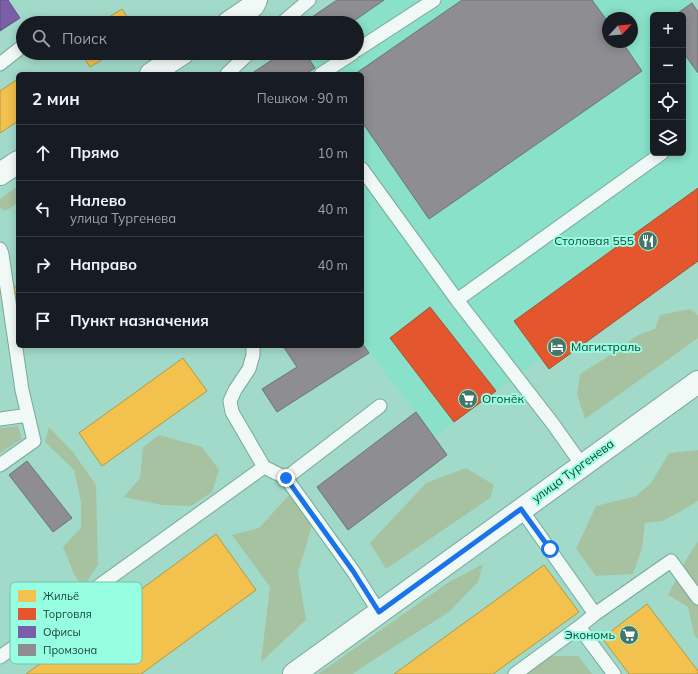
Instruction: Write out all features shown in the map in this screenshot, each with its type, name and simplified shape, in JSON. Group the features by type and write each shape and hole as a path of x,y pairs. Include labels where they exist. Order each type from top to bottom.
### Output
{"main road":[{"path":"238,16 253,6 256,0"},
{"path":"154,72 172,60"},
{"path":"0,174 16,163"},
{"name":"улица Тургенева","path":"294,674 698,382"}],"lane":[{"path":"290,16 309,0"},
{"path":"364,45 434,0"},
{"path":"0,64 16,51"},
{"path":"229,72 242,60"},
{"path":"324,72 342,60"},
{"path":"457,300 658,156"},
{"path":"364,172 457,300 544,412 582,465"},
{"path":"0,249 2,254 22,390 34,441 0,465"},
{"path":"253,348 253,355 249,368 230,401 232,412 264,467 286,478 353,571 379,612"},
{"path":"286,478 380,406"},
{"path":"0,419 28,415"},
{"path":"104,582 264,467"},
{"path":"521,509 595,614"},
{"path":"515,674 580,627 595,614 671,561 698,598"},
{"path":"580,627 614,674"},
{"path":"0,657 10,650"}],"shaded area":[{"path":"384,0 690,0 698,12 698,261 549,369 541,358 435,437 364,346 364,72 309,72 315,68 310,60 364,60 364,16 361,16"},
{"path":"16,187 16,204 7,210 2,210 0,207 0,199"},
{"path":"690,309 698,315 698,338 585,419 577,394 580,374 615,352 638,335 655,329 660,315"},
{"path":"18,426 22,439 0,453 0,428"},
{"path":"49,427 73,452 96,485 98,565 87,582 79,582 74,574 63,547 81,528 81,502 74,470 45,442"},
{"path":"159,435 202,447 219,470 212,492 191,506 162,505 124,497 140,478 143,447"},
{"path":"698,450 698,501 663,521 645,523 642,548 633,574 596,576 576,549 596,506 636,496 651,483 669,453"},
{"path":"466,468 494,485 490,498 386,569 370,543 426,483"},
{"path":"291,493 312,526 298,572 306,620 261,662 270,587 232,535 259,528"},
{"path":"698,541 698,639 694,634 688,607 668,595 687,558"},
{"path":"483,564 478,582 449,612 353,674 318,674 449,582"},
{"path":"551,656 578,656 592,674 527,674"}],"building: Жильё":[{"path":"122,9 126,16 110,16"},
{"path":"86,60 102,60 90,67"},
{"path":"16,80 16,122 0,133 0,91"},
{"path":"16,286 16,294 13,288"},
{"path":"183,358 207,391 102,466 79,433"},
{"path":"216,534 256,590 141,674 26,674 40,664 142,664 142,589"},
{"path":"544,565 579,612 493,674 394,674"},
{"path":"647,604 698,671 698,674 629,674 602,638"}],"building: Торговля":[{"path":"698,188 698,261 549,369 514,321"},
{"path":"430,307 496,391 454,422 390,338"}],"building: Офисы":[{"path":"0,0 8,0 19,16 16,16 16,21 0,31"}],"building: Промзона":[{"path":"337,0 384,0 361,16 313,16"},
{"path":"462,0 592,0 602,14 602,48 626,48 642,71 429,219 364,125 364,72 358,72"},
{"path":"692,3 698,12 698,73 686,56 686,12 679,12"},
{"path":"272,60 310,60 315,68 309,72 254,72"},
{"path":"364,346 369,353 277,412 262,389 297,367 284,348 364,348"},
{"path":"416,412 447,455 348,530 317,487"},
{"path":"27,461 72,518 53,532 9,475"}],"place":[{"name":"Столовая 555","path":"648,241"},
{"name":"Магистраль","path":"557,347"},
{"name":"Огонёк","path":"468,399"},
{"name":"Экономь","path":"629,635"}],"route":[{"path":"286,478 353,571 379,612 521,509 550,549"}]}
